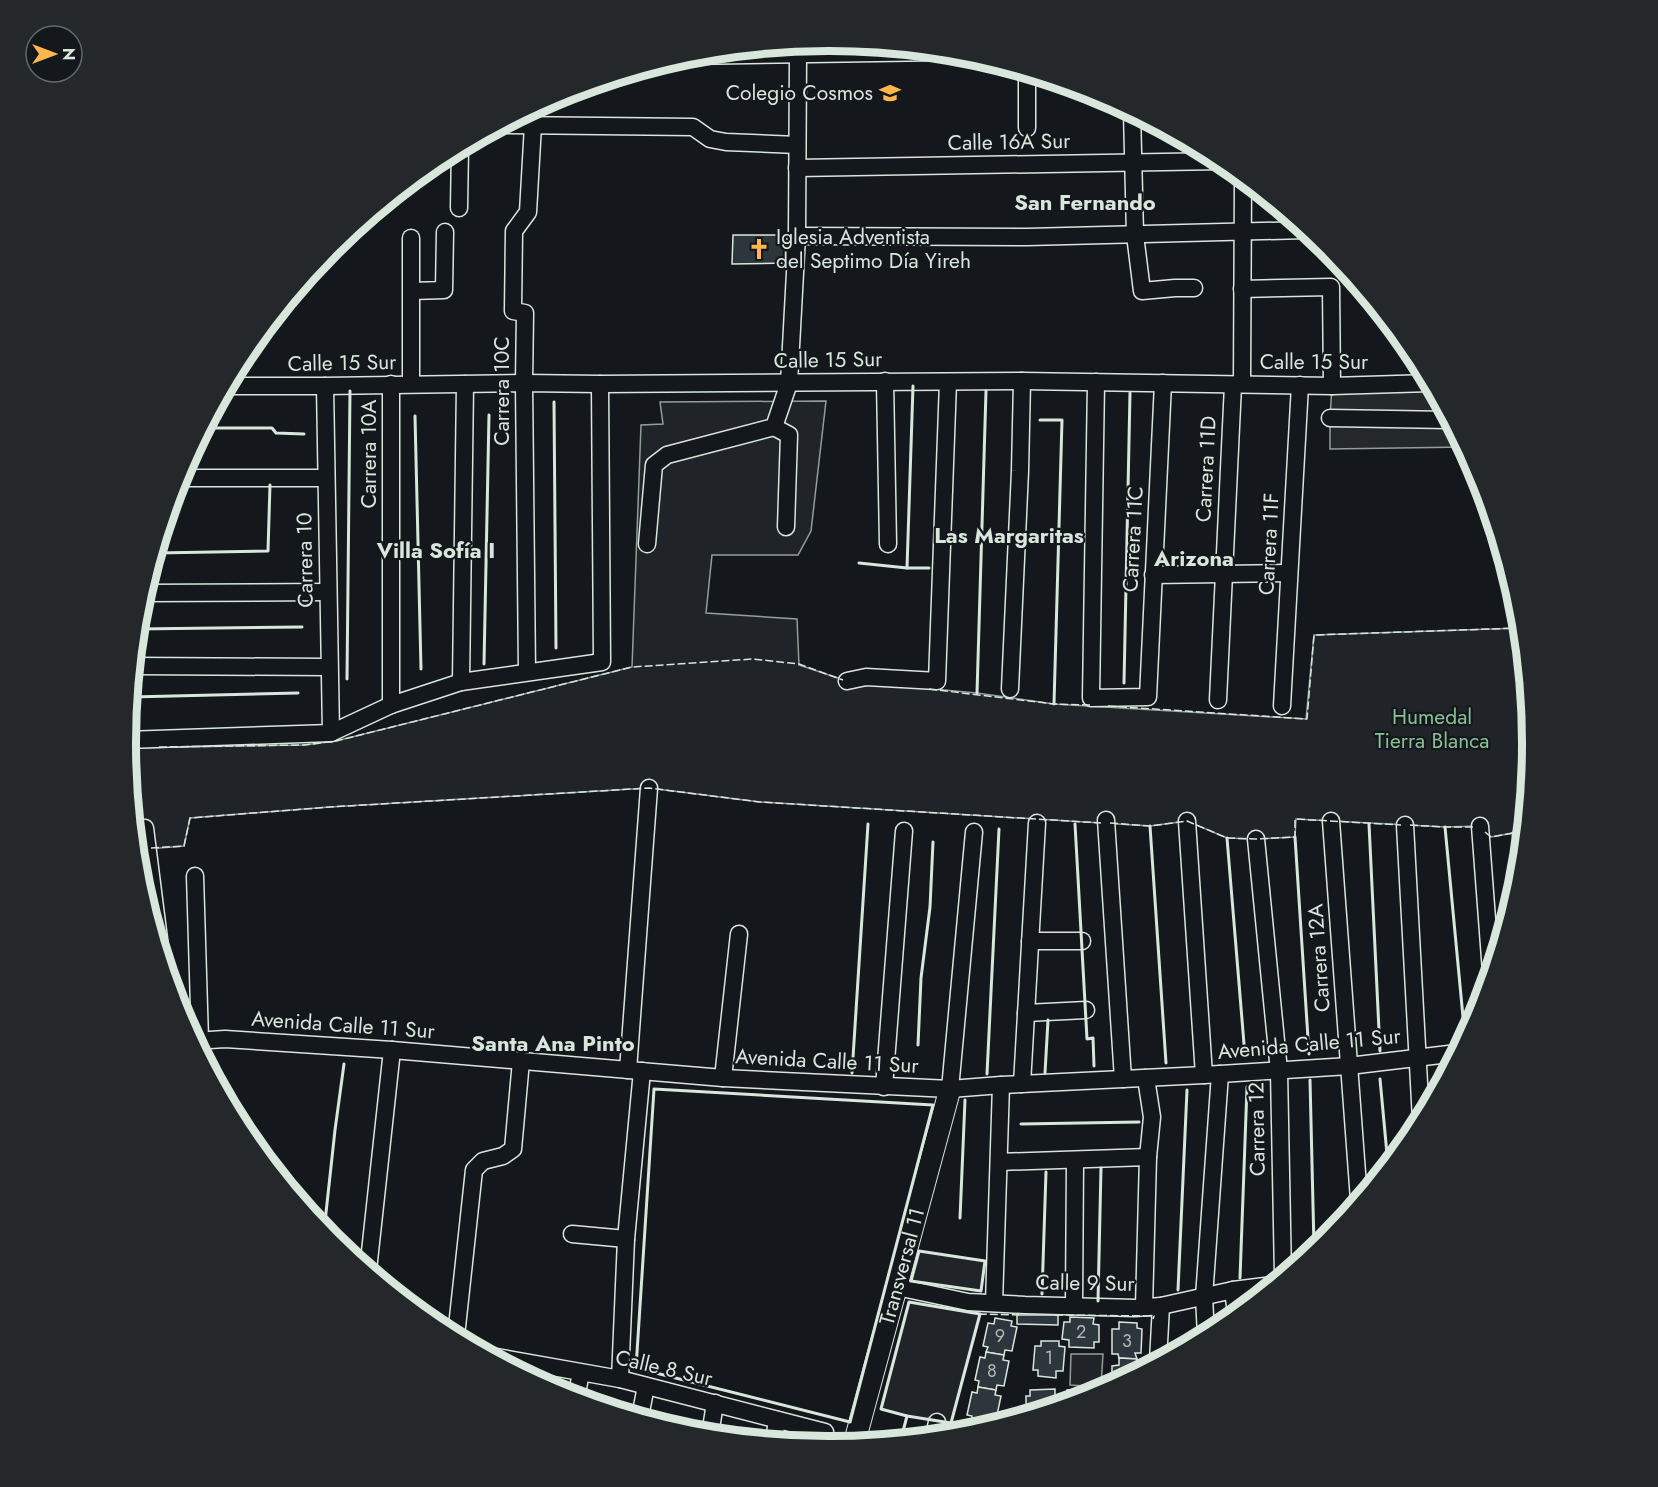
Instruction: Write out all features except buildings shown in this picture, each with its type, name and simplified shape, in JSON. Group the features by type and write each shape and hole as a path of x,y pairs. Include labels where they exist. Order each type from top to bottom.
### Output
{"main road":[{"name":"Transversal 11","path":"856,1435 950,1089"}],"street":[{"path":"774,428 789,383 796,236 797,145 804,52"},
{"path":"1028,81 1028,128"},
{"path":"1132,121 1135,235 1142,291 1194,288"},
{"path":"517,125 693,127 710,139 726,142 797,145"},
{"name":"Carrera 10C","path":"527,672 525,313 513,311 514,231 528,212 532,126"},
{"path":"459,208 460,158"},
{"name":"Calle 16A Sur","path":"797,168 1203,161"},
{"name":"Carrera 11D","path":"1218,700 1224,574 1238,384 1243,188"},
{"path":"796,236 1028,237 1294,230"},
{"path":"412,291 444,290 445,232"},
{"path":"411,238 411,384"},
{"path":"1242,289 1331,287 1332,386"},
{"path":"885,381 888,544"},
{"name":"Calle 15 Sur","path":"236,386 885,381 1332,386 1420,383"},
{"path":"1010,689 1022,381"},
{"path":"847,681 866,677 937,681 948,382"},
{"name":"Carrera 11C","path":"1096,382 1091,699 1148,698 1163,383"},
{"name":"Carrera 10A","path":"392,384 392,705"},
{"path":"461,682 465,384"},
{"path":"136,740 330,733 392,705 461,682 602,662 600,384"},
{"name":"Carrera 11F","path":"1282,706 1300,385"},
{"name":"Carrera 10","path":"325,386 330,733"},
{"path":"1330,418 1441,420"},
{"path":"647,544 654,465 667,455 774,428 789,435 786,527"},
{"path":"189,478 326,478"},
{"path":"1153,575 1289,573"},
{"path":"153,593 328,592"},
{"path":"141,666 330,667"},
{"path":"620,1379 649,788"},
{"path":"1106,820 1123,1079"},
{"path":"1187,821 1212,1074 1204,1297 1205,1324"},
{"name":"Carrera 12A","path":"1331,821 1358,1190"},
{"path":"1022,1084 1037,823"},
{"path":"1405,825 1420,1104"},
{"path":"1480,826 1489,951"},
{"path":"145,828 145,848"},
{"path":"884,1086 904,831"},
{"path":"950,1089 974,832"},
{"name":"Carrera 12","path":"1256,838 1279,1071 1283,1267"},
{"path":"195,876 197,1026"},
{"path":"723,1078 739,934"},
{"path":"1030,941 1082,941"},
{"path":"1026,1013 1086,1010"},
{"name":"Avenida Calle 11 Sur","path":"203,1040 225,1039 392,1050 723,1078 950,1089 1279,1071 1349,1066 1448,1054"},
{"path":"369,1261 392,1050"},
{"path":"457,1327 474,1170 483,1161 503,1156 513,1149 521,1061"},
{"path":"1144,1307 1148,1157 1152,1117 1146,1078"},
{"path":"994,1303 1001,1085"},
{"path":"999,1162 1148,1157"},
{"path":"1074,1306 1075,1160"},
{"path":"572,1234 626,1239"},
{"name":"Calle 9 Sur","path":"897,1287 968,1302 994,1303 1025,1310 1074,1306 1161,1306 1259,1286"},
{"path":"1233,1290 1235,1304"},
{"path":"1158,1352 1161,1306"},
{"name":"Calle 8 Sur","path":"525,1366 620,1379 825,1432"},
{"path":"578,1388 581,1373"},
{"path":"641,1409 646,1386"},
{"path":"711,1426 715,1403"},
{"path":"775,1434 777,1420"}],"green space":[{"name":"Humedal Tierra Blanca","path":"826,401 811,531 798,555 712,555 706,613 797,619 799,665 847,681 977,693 1054,704 1306,719 1314,635 1512,628 1516,653 1522,744 1517,824 1513,833 1491,837 1480,826 1445,827 1296,819 1295,837 1227,838 1187,821 1150,826 760,802 649,788 330,807 190,818 184,846 148,849 145,828 142,829 136,748 304,745 336,741 632,667 641,425 663,424 660,402"},
{"path":"919,1251 985,1261 981,1291 911,1281"},
{"path":"909,1302 980,1314 951,1423 881,1409"},
{"path":"1071,1354 1103,1354 1101,1380 1086,1386 1070,1385"}],"shaded area":[{"path":"1420,383 1455,447 1330,449 1332,386"}],"fence":[{"path":"1108,706 1307,719 1314,635 1512,628"},
{"path":"159,747 304,745 336,741 632,667 753,659 799,664 843,680"},
{"path":"929,689 1054,704 1090,705"},
{"path":"151,848 184,846 190,818 330,807 649,788 760,802 1101,823"},
{"path":"1110,823 1150,826 1187,821 1227,838 1256,839 1295,837 1295,819 1401,825"},
{"path":"1485,832 1491,837 1513,833 1517,824"},
{"path":"1410,825 1475,827"},
{"path":"957,1424 951,1423 980,1314 1019,1315"},
{"path":"1055,1315 1154,1316 1153,1319"}],"wall":[{"path":"907,568 913,386"},
{"path":"347,679 350,391"},
{"path":"977,693 986,391"},
{"path":"1124,683 1130,393"},
{"path":"554,402 556,648"},
{"path":"484,664 489,415"},
{"path":"415,416 421,669"},
{"path":"1040,420 1062,420 1054,704"},
{"path":"213,428 272,428 276,433 304,434"},
{"path":"163,553 268,551 270,485"},
{"path":"859,563 929,568"},
{"path":"146,629 302,627"},
{"path":"138,697 298,693"},
{"path":"852,1073 868,824"},
{"path":"1075,824 1087,1039 1093,1038 1094,1066"},
{"path":"1369,824 1380,1051"},
{"path":"1150,826 1166,1063"},
{"path":"1445,827 1463,1021"},
{"path":"987,1074 999,829"},
{"path":"1513,833 1514,845"},
{"path":"1295,837 1309,1054"},
{"path":"1227,838 1245,1056"},
{"path":"918,1045 921,978 930,907 933,842"},
{"path":"1045,1073 1048,1020"},
{"path":"325,1218 344,1064"},
{"path":"1380,1079 1387,1153"},
{"path":"1310,1080 1314,1238"},
{"path":"1240,1278 1247,1087"},
{"path":"654,1089 933,1105 850,1422 636,1368 654,1089"},
{"path":"1178,1290 1187,1090"},
{"path":"960,1218 965,1100"},
{"path":"1021,1124 1139,1122"},
{"path":"1098,1301 1101,1168"},
{"path":"1042,1294 1046,1172"},
{"path":"919,1251 985,1261 981,1291 911,1281 919,1251"},
{"path":"909,1302 980,1314 951,1423 881,1409 909,1302"},
{"path":"903,1432 907,1416"}],"place":[{"name":"Colegio Cosmos","path":"890,93"},
{"name":"Iglesia Adventista del Septimo Día Yireh","path":"759,249"}],"district":[{"name":"San Fernando","path":"1085,202"},
{"name":"Las Margaritas","path":"1009,535"},
{"name":"Villa Sofía I","path":"436,550"},
{"name":"Arizona","path":"1194,558"},
{"name":"Santa Ana Pinto","path":"553,1043"}]}
